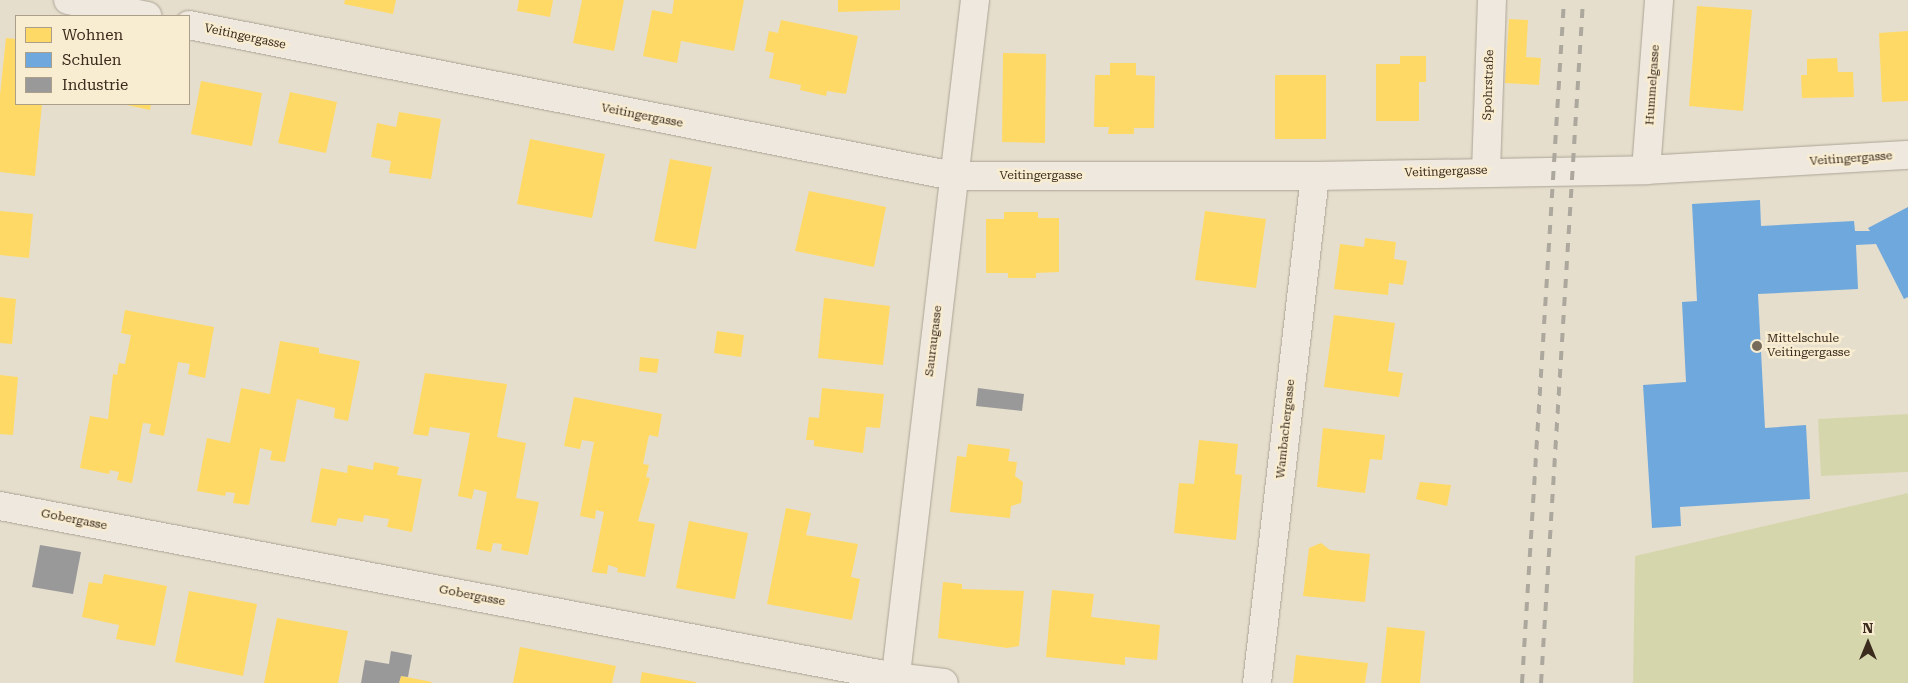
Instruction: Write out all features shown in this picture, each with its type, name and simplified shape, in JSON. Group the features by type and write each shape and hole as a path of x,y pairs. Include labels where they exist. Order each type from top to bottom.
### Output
{"street":[{"path":"68,0 142,15"},
{"name":"Sauraugasse","path":"895,680 975,0"},
{"name":"Spohrstraße","path":"1486,171 1492,0"},
{"name":"Hummelgasse","path":"1646,170 1659,0"},
{"name":"Veitingergasse","path":"190,25 953,176 1315,176 1486,171 1646,170 1908,155"},
{"name":"Wambachergasse","path":"1257,683 1315,176"},
{"name":"Gobergasse","path":"0,506 895,680 944,683"}],"green space":[{"path":"1908,414 1908,472 1821,476 1818,419"},
{"path":"1908,493 1908,683 1633,683 1635,556"}],"building: Wohnen":[{"path":"345,0 396,0 393,14 344,4"},
{"path":"519,0 553,0 550,17 517,11"},
{"path":"582,0 624,0 614,51 573,43"},
{"path":"674,0 744,0 734,51 681,41 677,63 643,56 652,10 672,14"},
{"path":"838,0 900,0 900,10 838,12"},
{"path":"1697,6 1752,10 1743,111 1689,106"},
{"path":"1509,19 1528,20 1526,57 1541,58 1539,85 1505,83"},
{"path":"781,20 858,36 846,94 827,91 826,96 800,90 801,85 769,78 774,53 765,51 769,31 778,33"},
{"path":"1908,31 1908,101 1882,102 1879,33"},
{"path":"6,38 15,39 15,105 42,105 35,176 0,172 0,95"},
{"path":"1003,53 1046,54 1045,143 1002,142"},
{"path":"1400,56 1426,56 1426,82 1419,82 1419,121 1376,121 1376,64 1400,64"},
{"path":"1837,58 1838,72 1853,72 1854,97 1802,98 1801,75 1807,75 1807,59"},
{"path":"1110,63 1136,63 1136,75 1155,76 1154,128 1134,128 1134,134 1108,134 1109,127 1094,127 1095,75 1110,75"},
{"path":"1275,75 1326,75 1326,139 1275,139"},
{"path":"201,81 262,93 252,146 191,134"},
{"path":"290,92 337,102 326,153 278,143"},
{"path":"127,105 151,105 150,110"},
{"path":"399,112 441,119 431,179 389,173 391,161 371,157 377,123 396,127"},
{"path":"530,139 605,154 592,218 517,204"},
{"path":"670,159 712,167 696,249 654,241"},
{"path":"809,191 886,207 874,267 795,251"},
{"path":"0,211 33,214 29,258 0,255"},
{"path":"1205,211 1266,219 1256,288 1195,280"},
{"path":"1004,212 1038,212 1038,218 1059,218 1059,272 1036,273 1036,278 1008,278 1008,273 986,273 986,219 1004,219"},
{"path":"1365,238 1396,242 1394,259 1407,261 1403,285 1389,283 1388,295 1334,289 1340,244 1364,247"},
{"path":"0,297 16,299 12,344 0,343"},
{"path":"824,298 890,306 883,365 818,358"},
{"path":"125,310 214,327 205,378 188,374 190,364 178,362 164,436 149,433 151,424 143,423 132,483 117,480 119,472 110,470 109,474 80,468 90,416 108,419 113,374 117,375 119,363 125,364 131,335 121,333"},
{"path":"1334,315 1395,323 1388,371 1403,373 1399,397 1324,387"},
{"path":"717,331 744,335 741,357 714,353"},
{"path":"280,341 319,348 319,353 360,361 348,421 334,418 335,408 297,399 285,462 270,460 272,451 260,448 249,505 233,503 235,493 226,492 225,496 197,491 207,438 230,443 241,388 270,394"},
{"path":"640,357 659,359 657,373 639,371"},
{"path":"425,373 507,384 497,437 526,443 516,498 539,502 528,555 501,550 502,544 493,543 491,552 476,549 487,492 474,489 472,499 458,496 470,433 430,427 428,436 413,434"},
{"path":"0,375 18,377 13,435 0,434"},
{"path":"822,388 884,394 880,428 866,427 863,453 814,446 814,440 806,440 809,417 819,418"},
{"path":"574,397 662,414 658,437 649,435 643,464 649,465 646,477 650,478 638,521 655,524 645,577 617,572 618,568 608,565 607,574 592,572 604,512 596,510 595,519 580,516 594,442 582,440 580,449 564,446"},
{"path":"1323,428 1385,435 1382,460 1370,459 1365,493 1317,487"},
{"path":"1199,440 1238,444 1235,474 1242,475 1236,540 1174,533 1179,483 1194,484"},
{"path":"968,444 1010,449 1008,461 1017,462 1015,476 1023,482 1021,503 1011,506 1010,518 950,512 957,456 966,457"},
{"path":"374,462 399,467 397,475 422,479 412,532 387,527 389,519 364,515 363,522 338,518 336,526 311,522 321,468 347,473 348,465 373,470"},
{"path":"1420,482 1451,485 1447,506 1416,499"},
{"path":"786,508 811,513 806,535 858,544 851,577 860,579 852,620 767,604"},
{"path":"689,521 748,533 735,599 676,588"},
{"path":"1321,543 1330,550 1370,554 1365,602 1303,596 1309,548"},
{"path":"104,574 167,586 155,646 116,639 119,625 82,617 89,582 102,584"},
{"path":"943,582 962,584 962,589 1024,591 1019,646 1007,648 938,638"},
{"path":"1052,590 1094,594 1091,617 1160,625 1157,660 1125,657 1125,665 1046,657"},
{"path":"189,591 257,604 243,676 175,662"},
{"path":"277,618 348,631 338,683 264,683"},
{"path":"1387,627 1425,631 1420,683 1381,683"},
{"path":"520,647 616,666 612,683 513,683"},
{"path":"1296,655 1368,663 1365,683 1293,683"},
{"path":"642,672 696,682 696,683 640,683"},
{"path":"401,676 432,682 399,683"}],"building: Schulen":[{"path":"1760,200 1761,226 1854,221 1855,231 1870,231 1868,228 1908,207 1908,297 1904,299 1876,244 1856,245 1858,289 1758,294 1765,428 1806,425 1810,499 1680,507 1681,526 1652,528 1643,385 1686,382 1682,302 1697,301 1692,204"}],"building: Industrie":[{"path":"978,388 1024,394 1022,411 976,406"},
{"path":"40,545 81,552 73,594 32,587"},
{"path":"391,651 412,655 408,677 401,676 399,683 361,683 365,660 389,664"}],"railway":[{"path":"1522,683 1564,0"},
{"path":"1541,683 1583,0"}],"place":[{"name":"Mittelschule Veitingergasse","path":"1757,346"}]}
